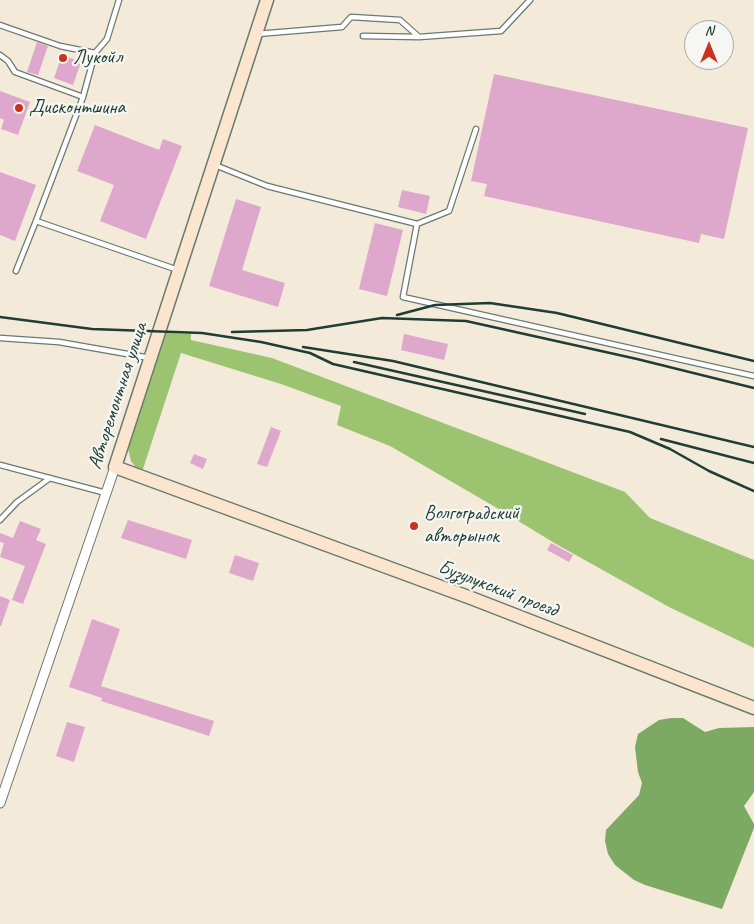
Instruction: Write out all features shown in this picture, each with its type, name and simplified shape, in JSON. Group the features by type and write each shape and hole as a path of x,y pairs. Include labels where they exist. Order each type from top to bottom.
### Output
{"main road":[{"name":"Авторемонтная улица","path":"115,466 267,0"},
{"name":"Бузулукский проезд","path":"115,466 471,598 754,708"}],"street":[{"name":"Авторемонтная улица","path":"0,803 115,466"}],"lane":[{"path":"16,271 83,98 96,53 107,39 119,0"},
{"path":"362,36 419,37 501,31 530,0"},
{"path":"256,34 342,27 351,17 400,20 419,37"},
{"path":"0,24 60,46 96,53"},
{"path":"0,55 8,61 15,72 83,98"},
{"path":"213,164 267,186 417,224 449,212 476,129"},
{"path":"36,221 179,270"},
{"path":"417,224 403,297 754,376"},
{"path":"0,338 59,342 150,358"},
{"path":"0,465 106,493"},
{"path":"0,520 17,502 50,478"}],"green space":[{"path":"166,333 191,334 191,340 272,358 625,492 650,518 754,560 754,648 669,607 556,544 390,446 337,425 341,406 281,384 181,353 143,469 136,468 131,461 128,449"},
{"path":"683,718 705,732 719,728 754,727 754,792 744,806 754,824 754,828 722,909 634,880 615,865 608,854 605,841 606,830 639,795 642,783 638,772 635,747 638,734 659,720"}],"building":[{"path":"37,42 48,46 38,75 27,72"},
{"path":"62,55 81,62 73,85 54,78"},
{"path":"494,74 748,128 724,239 701,234 699,243 484,196 487,184 471,181"},
{"path":"0,91 30,102 18,135 1,129 4,120 0,118"},
{"path":"95,125 159,150 163,139 182,146 146,239 100,221 114,185 77,171"},
{"path":"0,172 36,185 15,241 0,235"},
{"path":"402,190 430,196 426,214 398,207"},
{"path":"236,199 261,207 242,270 285,283 278,307 209,286"},
{"path":"375,223 403,230 387,296 359,289"},
{"path":"404,334 448,344 444,360 401,350"},
{"path":"271,427 281,431 267,467 257,464"},
{"path":"194,454 207,459 203,469 190,463"},
{"path":"128,520 192,540 186,559 121,538"},
{"path":"20,521 41,529 36,540 46,544 23,604 12,600 25,566 0,557 4,543 0,542 0,533 13,538"},
{"path":"551,543 573,555 569,562 547,550"},
{"path":"235,555 259,563 253,581 229,573"},
{"path":"0,596 10,600 1,626 0,626"},
{"path":"92,619 120,629 101,686 214,721 209,736 101,701 102,698 69,687"},
{"path":"67,722 85,727 74,762 56,756"}],"railway":[{"path":"397,315 435,305 490,303 557,313 754,361"},
{"path":"0,317 92,329 202,333 261,342 310,353 333,364 630,432 670,449 709,471 754,491"},
{"path":"232,332 307,330 382,318 466,321 637,359 754,388"},
{"path":"303,347 393,361 754,447"},
{"path":"354,362 585,414"},
{"path":"661,439 754,463"}],"place":[{"name":"Лукойл","path":"63,58"},
{"name":"Дисконтшина","path":"19,108"},
{"name":"Волгоградский авторынок","path":"414,526"}]}
